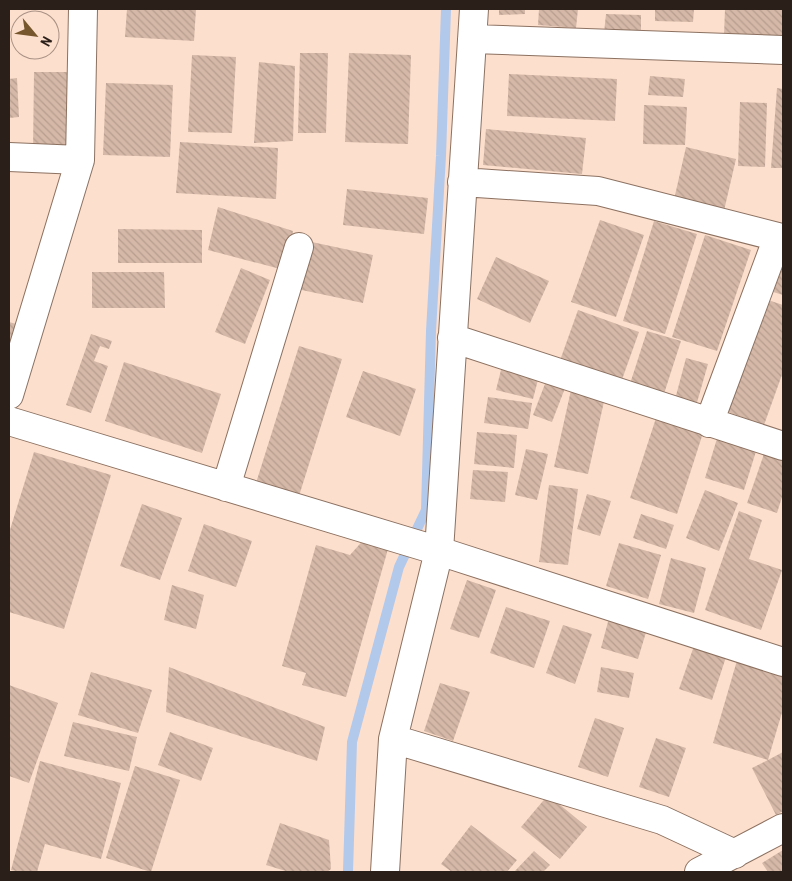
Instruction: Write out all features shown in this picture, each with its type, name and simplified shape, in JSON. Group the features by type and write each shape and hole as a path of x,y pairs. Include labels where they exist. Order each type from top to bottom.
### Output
{"street":[{"path":"9,395 80,160 83,9"},
{"path":"385,872 393,739 439,551 474,9"},
{"path":"472,38 783,50"},
{"path":"9,157 80,160"},
{"path":"462,182 598,191 778,237 709,422"},
{"path":"226,487 299,247"},
{"path":"452,338 783,446"},
{"path":"9,421 439,551 783,662"},
{"path":"393,739 662,820 734,854"},
{"path":"699,872 783,828"}],"building":[{"path":"127,9 196,9 194,41 125,37"},
{"path":"499,9 525,9 525,14 499,15"},
{"path":"539,9 578,9 576,28 538,25"},
{"path":"655,9 694,9 693,22 655,21"},
{"path":"725,9 783,9 783,36 724,35"},
{"path":"606,14 641,15 641,35 604,33"},
{"path":"300,53 328,53 326,133 298,133"},
{"path":"349,53 411,55 408,144 345,142"},
{"path":"192,55 236,57 232,133 188,132"},
{"path":"259,62 295,66 293,141 254,143"},
{"path":"34,72 69,72 68,151 33,151"},
{"path":"509,74 617,79 615,121 507,116"},
{"path":"650,76 685,79 683,97 648,95"},
{"path":"17,78 19,117 9,118 9,79"},
{"path":"106,83 173,85 170,157 103,155"},
{"path":"777,88 783,89 783,168 771,168"},
{"path":"740,102 767,103 765,167 738,166"},
{"path":"644,105 687,107 685,145 643,144"},
{"path":"486,129 586,138 582,174 483,165"},
{"path":"180,142 278,148 276,199 176,193"},
{"path":"686,147 736,159 723,215 673,204"},
{"path":"347,189 428,198 424,234 343,225"},
{"path":"218,207 293,231 284,270 208,250"},
{"path":"600,220 644,235 616,317 571,302"},
{"path":"654,221 697,234 665,334 623,321"},
{"path":"118,229 202,230 202,263 118,263"},
{"path":"705,235 751,250 717,351 672,337"},
{"path":"307,241 373,255 363,303 297,289"},
{"path":"496,257 549,281 530,323 477,299"},
{"path":"783,259 783,295 770,291"},
{"path":"241,268 270,280 245,344 215,332"},
{"path":"92,272 164,272 165,308 92,308"},
{"path":"768,300 783,305 783,372 764,425 728,412"},
{"path":"578,310 639,332 619,388 558,366"},
{"path":"9,322 20,325 9,362"},
{"path":"647,331 681,341 662,400 628,390"},
{"path":"91,334 112,341 109,349 100,346 94,361 108,366 91,413 66,405"},
{"path":"299,346 342,359 299,496 256,483"},
{"path":"686,358 708,364 694,413 673,407"},
{"path":"124,362 221,394 202,453 105,421"},
{"path":"502,366 539,376 533,399 496,390"},
{"path":"363,371 416,389 400,436 346,417"},
{"path":"548,376 567,383 552,422 533,415"},
{"path":"571,390 605,397 588,474 554,467"},
{"path":"488,397 532,403 528,429 484,423"},
{"path":"656,418 703,433 677,514 630,498"},
{"path":"477,432 517,435 514,468 474,464"},
{"path":"719,432 758,445 744,490 705,478"},
{"path":"526,449 548,454 537,500 515,495"},
{"path":"34,452 111,475 64,629 9,612 9,533"},
{"path":"764,454 783,461 783,494 777,513 747,503"},
{"path":"473,470 508,472 505,502 470,499"},
{"path":"549,485 578,489 568,565 539,562"},
{"path":"705,490 738,503 719,551 686,538"},
{"path":"587,494 611,501 600,536 577,529"},
{"path":"142,504 182,518 160,580 120,566"},
{"path":"739,511 762,520 749,559 782,570 761,630 705,610"},
{"path":"641,514 674,525 666,549 633,538"},
{"path":"204,524 252,541 236,587 188,571"},
{"path":"367,536 390,542 346,697 302,685 306,673 282,666 316,545 350,555"},
{"path":"619,543 661,555 648,599 606,586"},
{"path":"671,558 706,568 694,613 659,604"},
{"path":"467,580 496,590 479,638 450,629"},
{"path":"172,585 204,595 196,629 164,620"},
{"path":"506,607 550,621 534,668 490,653"},
{"path":"609,618 647,629 638,659 601,648"},
{"path":"563,625 592,634 575,684 546,673"},
{"path":"695,643 727,654 712,700 679,689"},
{"path":"738,657 783,671 783,709 768,760 713,743"},
{"path":"169,667 325,727 317,761 166,712"},
{"path":"601,667 634,673 629,698 597,692"},
{"path":"91,672 152,690 138,733 78,715"},
{"path":"440,683 470,692 453,741 424,731"},
{"path":"9,685 58,703 29,783 9,776"},
{"path":"595,718 624,728 608,777 578,767"},
{"path":"73,722 137,737 129,771 64,756"},
{"path":"170,732 213,748 201,781 158,765"},
{"path":"656,738 686,748 669,797 639,787"},
{"path":"783,752 783,811 776,815 752,768"},
{"path":"40,761 121,783 101,859 45,844 37,872 11,870"},
{"path":"135,766 180,780 151,872 106,858"},
{"path":"548,795 587,827 560,859 521,827"},
{"path":"280,823 329,840 331,869 327,872 289,872 266,865"},
{"path":"471,825 517,860 507,872 452,872 441,864"},
{"path":"783,850 783,872 768,872 762,863"},
{"path":"534,851 550,865 543,872 514,872"}],"waterway":[{"path":"348,872 352,742 399,567 426,510 431,331 441,156 446,9"}]}
